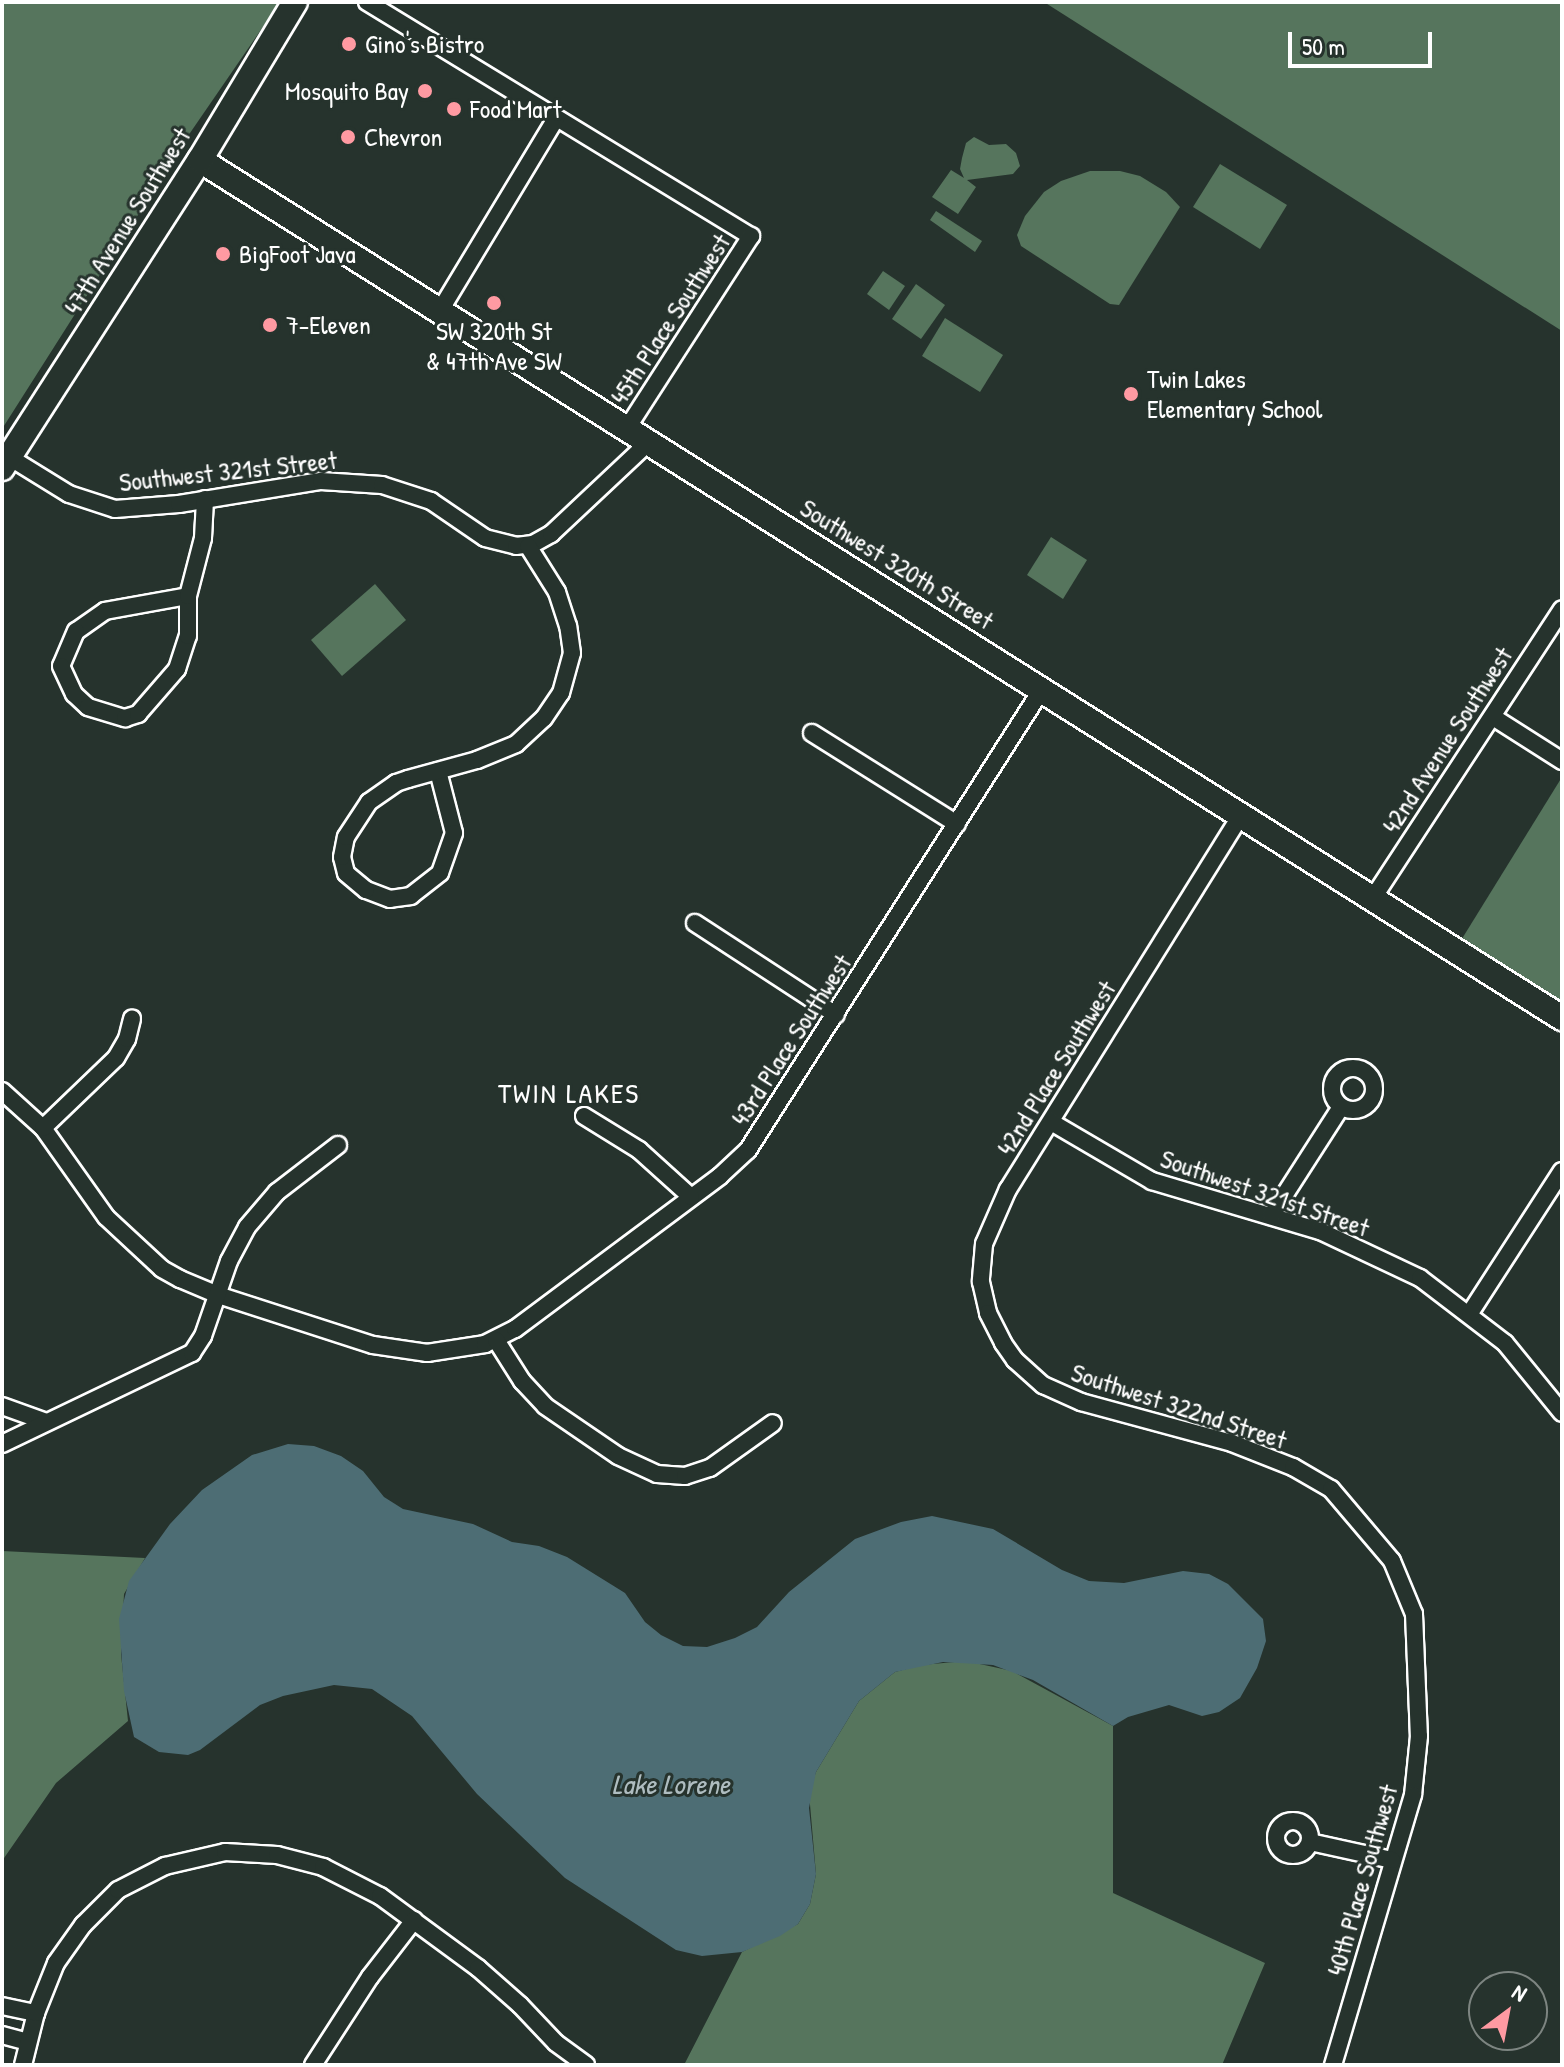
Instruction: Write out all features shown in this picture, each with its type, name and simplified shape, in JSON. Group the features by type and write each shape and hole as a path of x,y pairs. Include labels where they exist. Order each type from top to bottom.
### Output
{"main road":[{"name":"47th Avenue Southwest","path":"5,462 200,160 295,2"},
{"name":"Southwest 320th Street","path":"200,160 1562,1018"}],"street":[{"path":"367,2 556,118 441,309"},
{"name":"45th Place Southwest","path":"556,118 751,236 628,427"},
{"path":"438,771 454,833 440,873 411,896 390,899 366,890 343,866 343,846 353,824 369,802 386,788 516,744 544,718 567,677 571,639 564,609 549,577 528,546 551,534 650,441"},
{"name":"Southwest 321st Street","path":"5,462 69,494 115,509 321,481 382,485 431,501 493,542 528,546"},
{"path":"188,596 105,611 76,631 61,666 74,694 88,707 125,718 138,714 177,669 188,636 188,596 203,538 205,499"},
{"name":"42nd Avenue Southwest","path":"1373,898 1562,609"},
{"name":"43rd Place Southwest","path":"496,1340 691,1197 748,1150 1042,689"},
{"path":"1493,717 1562,761"},
{"path":"812,733 957,824"},
{"name":"42nd Place Southwest","path":"1015,1360 988,1313 981,1263 997,1210 1241,815"},
{"path":"695,923 836,1015"},
{"path":"43,1128 116,1058 127,1039 132,1019"},
{"path":"2,1091 43,1128 106,1217 162,1269 218,1295 343,1337 404,1351 453,1351 496,1340 522,1381 545,1406 618,1456 657,1474 685,1476 710,1468 773,1423"},
{"path":"1271,1216 1341,1107"},
{"path":"584,1116 639,1150 691,1197"},
{"name":"Southwest 321st Street","path":"1051,1122 1152,1181 1320,1231 1420,1278 1470,1313 1505,1343 1562,1413"},
{"path":"2,1444 44,1421 187,1357 201,1341 234,1249 257,1213 277,1192 338,1145"},
{"path":"1470,1313 1562,1171"},
{"name":"Southwest 322nd Street","path":"1015,1360 1059,1394 1232,1443 1293,1467"},
{"path":"2,1406 44,1421"},
{"name":"40th Place Southwest","path":"1293,1467 1331,1489 1364,1525 1392,1561 1414,1614 1419,1736 1413,1795 1333,2065"},
{"path":"1310,1842 1392,1860"},
{"path":"23,2065 36,2013 56,1963 83,1925 118,1890 165,1866 225,1852 277,1855 323,1867 380,1896 478,1968 520,2005 556,2043 586,2065"},
{"path":"313,2065 370,1977 414,1920"},
{"path":"2,2006 36,2013"},
{"path":"2,2035 28,2042"}],"green space":[{"path":"2,2 280,2 190,133 2,429"},
{"path":"1044,2 1562,2 1562,331"},
{"path":"974,137 989,145 1006,144 1016,153 1020,166 1013,174 967,180 976,187 958,214 932,197 951,170 964,178 960,169 962,158 966,143"},
{"path":"1220,164 1287,205 1260,249 1193,207"},
{"path":"1090,171 1120,171 1140,176 1166,192 1180,207 1119,305 1110,304 1021,246 1017,235 1025,216 1044,192 1061,181"},
{"path":"936,211 982,241 975,252 930,220"},
{"path":"883,271 905,286 889,310 867,294"},
{"path":"916,284 945,305 921,339 892,319"},
{"path":"945,318 1003,355 980,392 922,356"},
{"path":"1051,537 1087,560 1063,599 1027,575"},
{"path":"375,584 406,620 342,676 311,640"},
{"path":"1562,777 1562,1018 1455,950"},
{"path":"2,1551 145,1558 124,1594 121,1654 128,1721 56,1783 2,1861"},
{"path":"966,1661 1012,1671 1113,1726 1113,1893 1265,1963 1222,2065 684,2065 742,1952 798,1924 810,1904 816,1874 809,1793 816,1772 859,1701 895,1672 921,1665"}],"water":[{"name":"Lake Lorene","path":"288,1444 314,1446 341,1456 363,1471 384,1497 403,1509 473,1524 512,1542 539,1546 567,1557 625,1593 645,1622 661,1635 683,1646 707,1647 757,1627 789,1592 855,1539 901,1522 932,1516 993,1529 1062,1570 1089,1581 1124,1583 1183,1571 1209,1574 1228,1584 1263,1619 1266,1641 1257,1668 1240,1698 1219,1712 1202,1716 1169,1705 1128,1717 1113,1726 1033,1680 993,1665 943,1662 895,1672 859,1701 816,1772 809,1808 816,1874 810,1904 798,1924 780,1936 742,1952 702,1956 676,1950 565,1878 477,1794 412,1716 372,1689 334,1685 283,1696 260,1705 200,1750 188,1755 159,1752 134,1737 124,1691 119,1619 129,1581 170,1524 202,1490 252,1455"}],"place":[{"name":"Gino's Bistro","path":"349,44"},
{"name":"Mosquito Bay","path":"425,91"},
{"name":"Food Mart","path":"454,109"},
{"name":"Chevron","path":"348,137"},
{"name":"BigFoot Java","path":"223,254"},
{"name":"SW 320th St & 47th Ave SW","path":"494,303"},
{"name":"7-Eleven","path":"270,325"},
{"name":"Twin Lakes Elementary School","path":"1131,394"}],"district":[{"name":"TWIN LAKES","path":"569,1093"}]}
